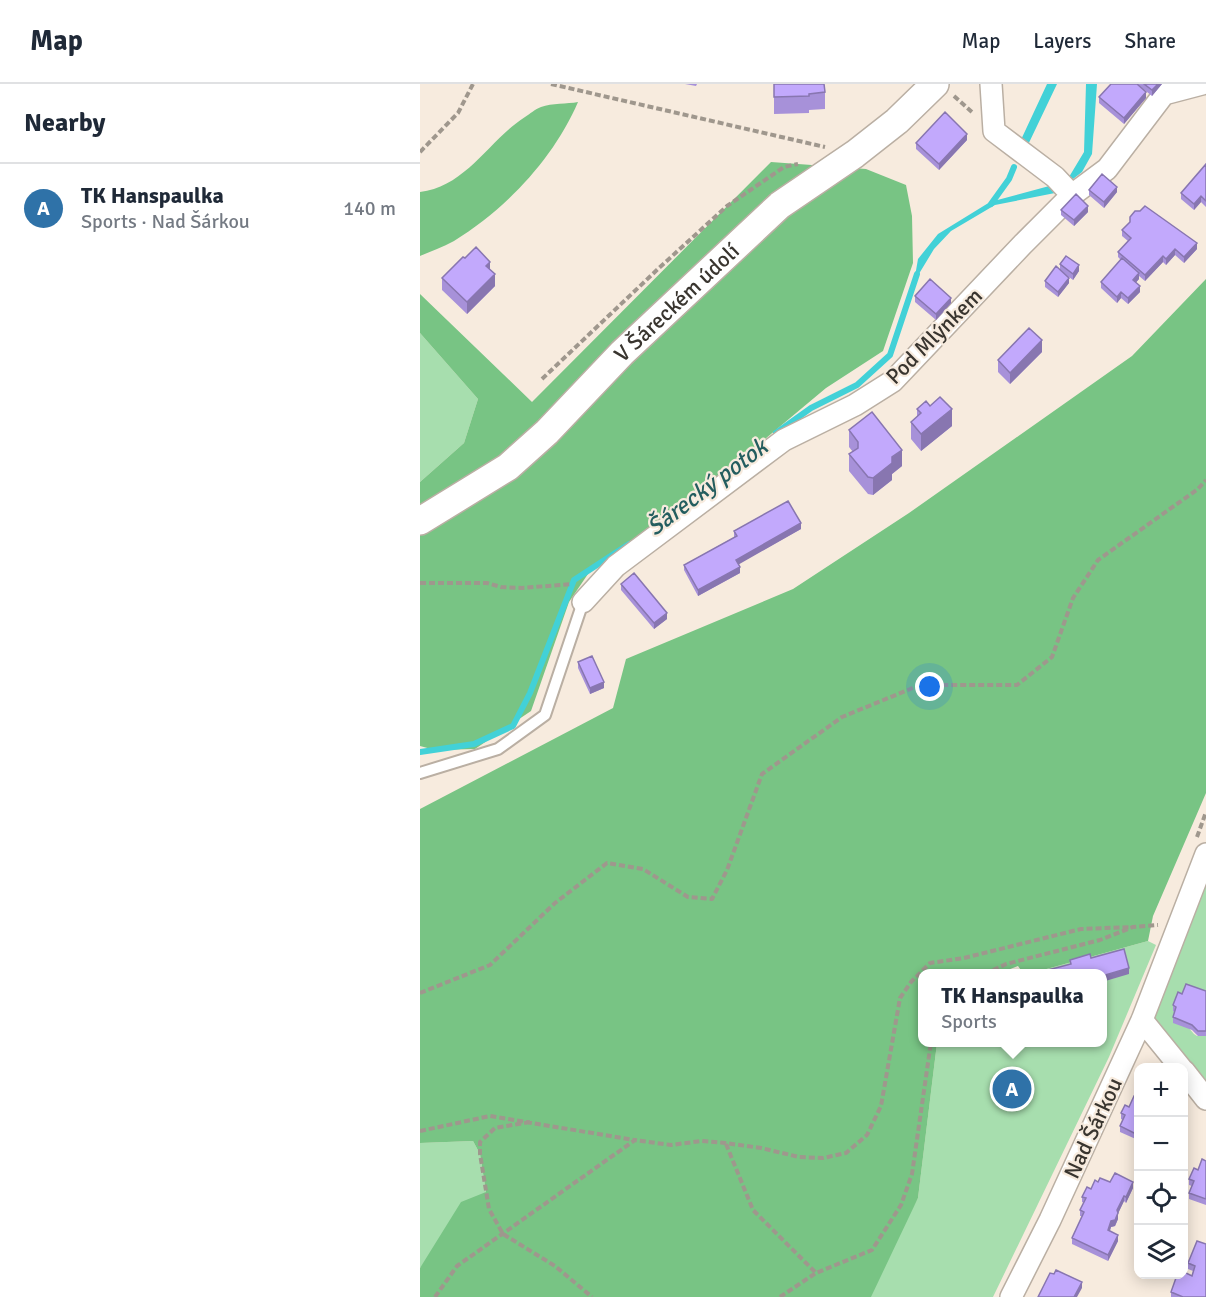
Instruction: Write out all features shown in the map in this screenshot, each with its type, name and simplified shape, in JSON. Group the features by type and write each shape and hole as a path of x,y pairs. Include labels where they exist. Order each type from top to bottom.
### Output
{"street":[{"name":"V Šáreckém údolí","path":"420,521 508,467 547,432 622,353 780,205 855,154 897,121 935,84"},
{"path":"991,84 994,131 1065,187"},
{"name":"Pod Mlýnkem","path":"581,593 784,440 855,405 893,381 1023,244 1065,187 1107,169 1164,94 1202,84"},
{"name":"Nad Šárkou","path":"1011,1297 1050,1220 1142,1020 1206,854"},
{"path":"1142,1020 1177,1063"},
{"path":"1188,1076 1206,1099"}],"lane":[{"name":"Pod Mlýnkem","path":"420,773 498,749 545,715 581,593"}],"path":[{"path":"420,152 458,113 473,84"},
{"path":"551,84 855,154"},
{"path":"935,84 954,96 994,131"},
{"path":"542,379 727,206 784,166 808,162"},
{"path":"420,993 490,965 555,903 607,863 643,869 688,897 712,899 728,870 762,774 842,717 920,685 1017,685 1052,657 1074,598 1098,560 1198,489 1206,480"},
{"path":"1198,489 1206,489"},
{"path":"420,583 487,583 501,587 522,588 555,585 581,593"},
{"path":"924,969 930,963 964,958 1081,929 1163,924"},
{"path":"996,969 1006,964 1100,940 1133,927"},
{"path":"420,1131 490,1116 671,1145 701,1141 725,1143 799,1157 823,1158 846,1153 867,1136 882,1106 900,998 918,975"},
{"path":"780,1297 816,1273 872,1250 901,1205 912,1174 930,1047"},
{"path":"530,1122 495,1128 480,1142 489,1209 503,1234 555,1266 592,1297"},
{"path":"435,1297 457,1266 635,1140"},
{"path":"725,1143 753,1210 816,1273"}],"green space":[{"path":"578,102 556,143 510,198 454,241 420,256 420,192 436,188 464,172 512,127 537,109"},
{"path":"771,162 866,169 906,185 912,216 913,263 883,351 826,388 741,459 590,571 569,602 531,711 475,749 435,750 420,746 420,482 464,443 478,399 420,333 420,294 532,402"},
{"path":"1206,279 1206,793 1153,916 1148,941 1046,969 1020,969 1018,966 1010,969 918,969 918,1047 937,1047 918,1198 871,1297 420,1297 420,1268 461,1202 486,1192 480,1154 473,1141 420,1143 420,809 613,708 626,659 793,589 909,513 1132,356"},
{"path":"420,333 478,399 464,443 420,482"},
{"path":"1206,884 1206,996 1176,1013 1194,1034 1206,1036 1206,1084 1154,1019"},
{"path":"1148,941 1156,945 1109,1057 993,1297 865,1297 918,1198 937,1047 1107,1047 1107,969 1046,969"},
{"path":"473,1141 480,1154 486,1192 420,1268 420,1143"}],"water":[{"path":"1047,84 1057,84 1026,149 1019,144"},
{"path":"1086,84 1097,84 1092,154 1082,172 1055,193 995,205 951,231 934,249 914,282 918,259 938,234 990,202 1053,185 1069,177 1084,152"}],"building":[{"path":"774,84 824,84 825,92 809,94 809,96 774,97"},
{"path":"1111,84 1137,84 1146,92 1124,118 1099,97"},
{"path":"1144,84 1158,84 1152,90"},
{"path":"945,112 967,134 939,164 916,143"},
{"path":"1206,164 1206,201 1201,196 1194,204 1181,193"},
{"path":"1102,174 1117,187 1104,202 1089,190"},
{"path":"1076,194 1088,206 1074,220 1061,210"},
{"path":"1145,206 1197,243 1184,257 1175,249 1166,259 1163,256 1145,275 1118,252 1131,238 1122,230 1130,222 1130,217 1135,211 1140,211"},
{"path":"476,247 490,262 486,266 495,274 467,302 442,278"},
{"path":"1066,256 1079,265 1073,274 1060,264"},
{"path":"1122,258 1139,273 1133,280 1140,286 1128,298 1121,292 1117,297 1101,282"},
{"path":"1056,266 1069,278 1058,292 1045,281"},
{"path":"930,279 951,298 936,314 915,296"},
{"path":"1029,328 1042,340 1010,373 998,360"},
{"path":"940,397 952,409 921,434 911,422 921,413 917,409 926,401 930,406"},
{"path":"872,412 902,450 892,457 892,463 873,478 868,477 849,454 858,448 858,442 849,430"},
{"path":"788,501 801,523 736,560 740,567 698,590 684,565 737,536 734,531"},
{"path":"634,573 667,613 654,623 621,584"},
{"path":"592,656 604,682 590,688 578,662"},
{"path":"1124,949 1129,968 1107,975 1107,969 1052,969 1071,964 1070,960 1090,954 1091,958"},
{"path":"1186,984 1206,991 1206,1031 1198,1031 1192,1025 1173,1017 1176,1007 1173,1005 1178,992 1182,994"},
{"path":"1134,1096 1134,1133 1120,1126 1125,1115 1121,1113 1125,1105 1129,1107"},
{"path":"1202,1159 1206,1161 1206,1199 1189,1193 1194,1181 1189,1179 1194,1168 1198,1170"},
{"path":"1115,1173 1133,1182 1117,1210 1115,1220 1111,1221 1108,1230 1118,1235 1108,1255 1072,1238 1084,1212 1080,1210 1086,1198 1082,1197 1087,1187 1091,1189 1095,1180 1098,1182 1100,1178 1110,1182"},
{"path":"1197,1241 1206,1244 1206,1297 1183,1297 1171,1292 1176,1279 1188,1279 1188,1274 1192,1276 1195,1266 1188,1263"},
{"path":"1056,1270 1082,1282 1074,1297 1038,1297 1050,1273 1054,1274"}],"waterway":[{"name":"Šárecký potok","path":"991,204 1009,179 1014,167"},
{"name":"Šárecký potok","path":"776,433 811,408 857,385 890,355 917,274"},
{"name":"Šárecký potok","path":"420,752 474,744 513,726 530,693 574,580 629,544"}],"place":[{"name":"TK Hanspaulka","path":"1012,1089"}]}
